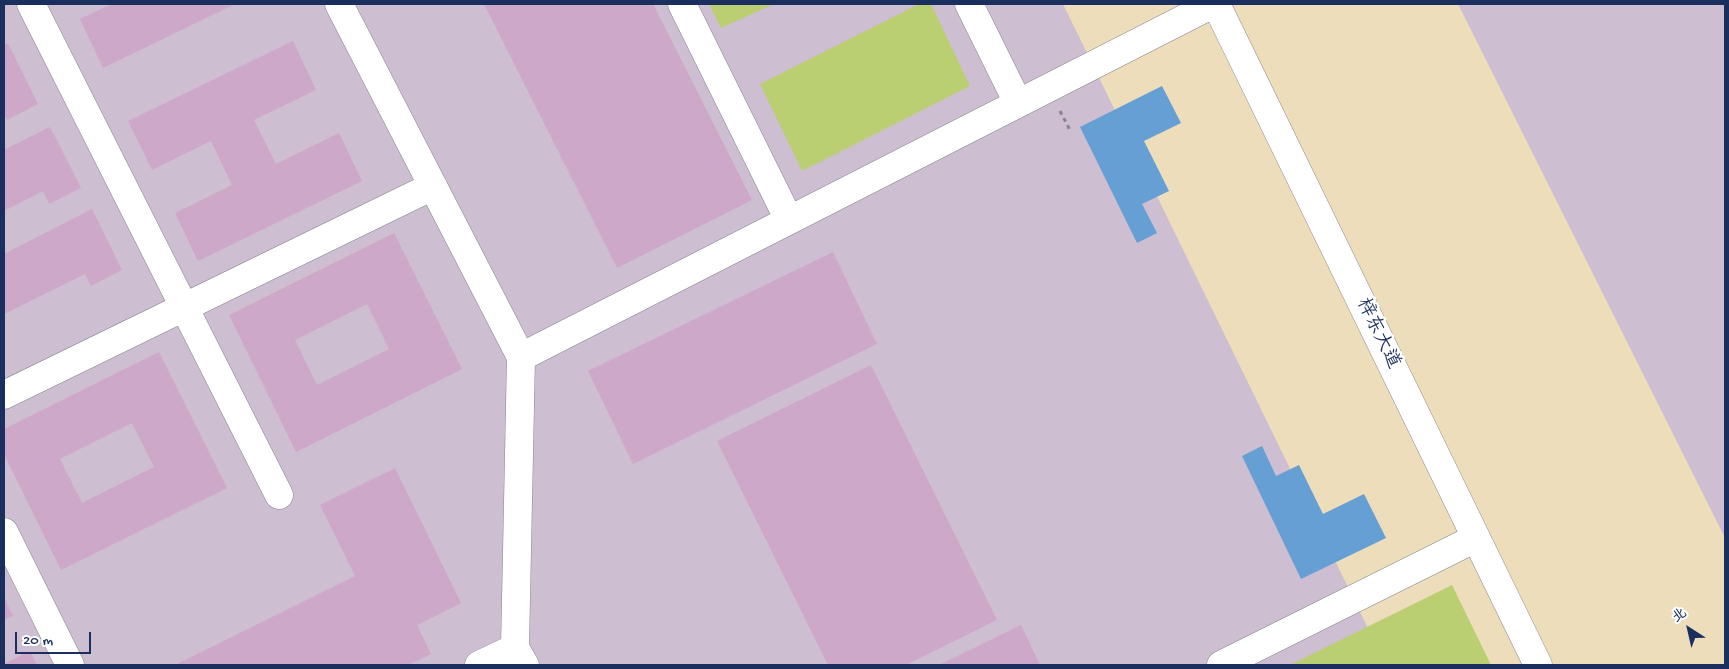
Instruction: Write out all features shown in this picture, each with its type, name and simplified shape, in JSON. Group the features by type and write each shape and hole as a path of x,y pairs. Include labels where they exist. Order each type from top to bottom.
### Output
{"main road":[{"path":"31,4 279,495"},
{"path":"339,4 521,357 520,656 479,665"},
{"path":"682,4 789,220"},
{"path":"969,4 1018,103"},
{"path":"521,357 1214,4"},
{"name":"梓东大道","path":"1214,4 1538,665"},
{"path":"4,395 433,186"},
{"path":"4,532 70,665"},
{"path":"1221,665 1476,538"}],"shaded area":[{"path":"4,4 1063,4 1386,665 4,665"},
{"path":"1458,4 1725,4 1725,538"}],"green space":[{"path":"709,4 774,4 721,28"},
{"path":"919,4 931,4 970,86 802,171 760,84"},
{"path":"1452,585 1491,665 1290,665"}],"water":[{"path":"1162,86 1181,123 1144,141 1169,191 1142,204 1157,233 1137,243 1080,127"},
{"path":"1262,446 1276,476 1299,465 1323,514 1364,494 1386,538 1301,579 1242,456"}],"building":[{"path":"112,4 235,4 103,68 80,19"},
{"path":"484,4 653,4 752,200 617,268"},
{"path":"293,41 316,90 254,120 276,164 339,133 362,181 198,261 175,213 232,185 211,141 152,170 128,121"},
{"path":"8,43 38,104 7,120 4,113 4,45"},
{"path":"50,127 81,188 49,204 43,191 4,211 4,150"},
{"path":"92,209 122,270 91,286 85,274 4,314 4,254"},
{"path":"394,233 462,369 296,452 229,315","holes":["367,304 389,349 317,385 295,340"]},
{"path":"833,252 877,344 633,464 588,371"},
{"path":"159,352 227,488 61,570 4,454 4,429","holes":["132,423 154,467 82,503 60,459"]},
{"path":"871,365 997,620 906,665 828,665 717,441"},
{"path":"395,468 461,603 417,625 431,654 408,665 175,665 355,576 320,505"},
{"path":"4,597 13,616 4,620"},
{"path":"1021,625 1040,665 939,665"},
{"path":"30,651 37,665 4,665 4,664"}]}
